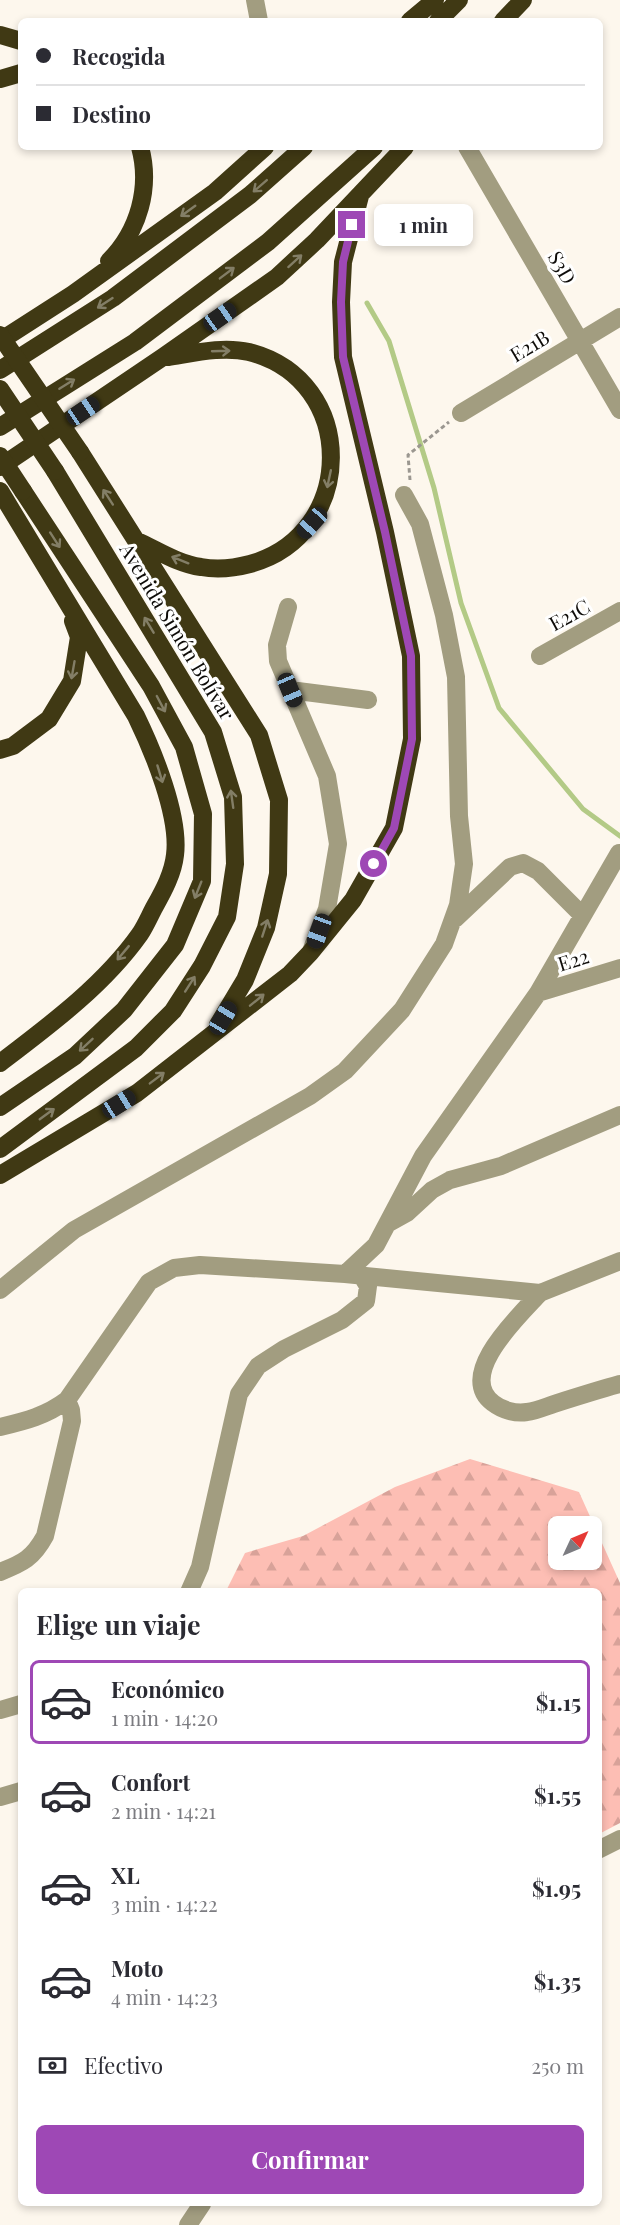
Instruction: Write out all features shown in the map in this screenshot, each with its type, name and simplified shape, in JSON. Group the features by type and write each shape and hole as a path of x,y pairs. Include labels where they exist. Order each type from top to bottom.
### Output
{"highway":[{"path":"414,18 435,0"},
{"path":"441,18 459,0"},
{"path":"506,18 523,0"},
{"path":"0,35 18,40"},
{"path":"0,79 18,74"},
{"path":"74,294 120,250 141,208 146,167 141,150"},
{"path":"0,341 74,294 214,192 262,150"},
{"path":"0,370 113,298 250,195 301,150"},
{"path":"0,427 135,342 268,242 371,150"},
{"path":"0,467 277,277 317,240 402,150"},
{"path":"0,1175 137,1093 290,974 353,900 394,828 412,739 411,656 385,532 343,357 341,302 343,262 360,196"},
{"path":"0,335 80,452 259,735 279,800 278,874 266,928 245,980 211,1036"},
{"path":"137,541 185,563 201,567 224,568 264,560 281,552 299,538 312,523 323,502 330,479 332,459 330,440 322,411 315,397 293,375 266,358 249,352 227,350 163,357"},
{"name":"Avenida Simón Bolívar","path":"0,389 55,471 213,732 233,796 235,864 226,917 202,966 173,1011 136,1048 0,1149"},
{"path":"0,456 151,686 184,747 203,814 202,881 175,945 124,1010 75,1056 0,1107"},
{"path":"0,1063 37,1035 102,978 141,933 167,884 175,854 172,814 153,753 136,716 4,497"},
{"path":"0,750 13,746 49,719 72,681 79,638 62,594"}],"street":[{"path":"255,0 258,18"},
{"name":"S3D","path":"469,150 620,410"},
{"name":"E21B","path":"461,412 620,316"},
{"path":"0,1290 74,1230 310,1096 345,1071 402,1010 444,944 458,905 464,864 459,816 456,677 444,615 420,524 404,495"},
{"path":"288,607 277,645 278,661 327,776 338,844 327,909 310,953"},
{"name":"E21C","path":"540,656 620,611"},
{"path":"290,690 368,700"},
{"path":"354,1275 389,1223 423,1156 538,993 619,853"},
{"path":"452,921 510,867 523,863 538,871 582,915"},
{"name":"E22","path":"538,993 620,968"},
{"path":"389,1223 407,1213 432,1190 450,1180 501,1166 620,1115"},
{"path":"620,1261 540,1293 491,1349 483,1367 481,1382 484,1394 491,1402 505,1410 526,1412 620,1383"},
{"path":"0,1427 36,1419 53,1411 67,1400 148,1282 174,1268 200,1265 354,1275 540,1293"},
{"path":"191,1588 200,1567 239,1394 258,1366 284,1349 342,1320 366,1301 368,1287 354,1275"},
{"path":"0,1572 20,1564 36,1552 45,1536 72,1420 67,1400"},
{"path":"0,1710 18,1705"},
{"path":"0,1797 18,1792"},
{"path":"602,1848 620,1839"},
{"path":"188,2225 201,2206"}],"path":[{"path":"404,495 412,491 408,455 434,434"}],"green space":[{"path":"470,1459 579,1492 590,1516 548,1516 548,1570 602,1570 602,1543 620,1583 620,1823 602,1832 602,1588 228,1588 245,1553 303,1536 395,1487"}],"waterway":[{"path":"367,303 389,341 434,488 461,603 499,708 583,809 620,836"}],"route":[{"path":"352,225 343,262 341,302 343,357 385,532 411,656 412,739 394,828 374,864"}]}
